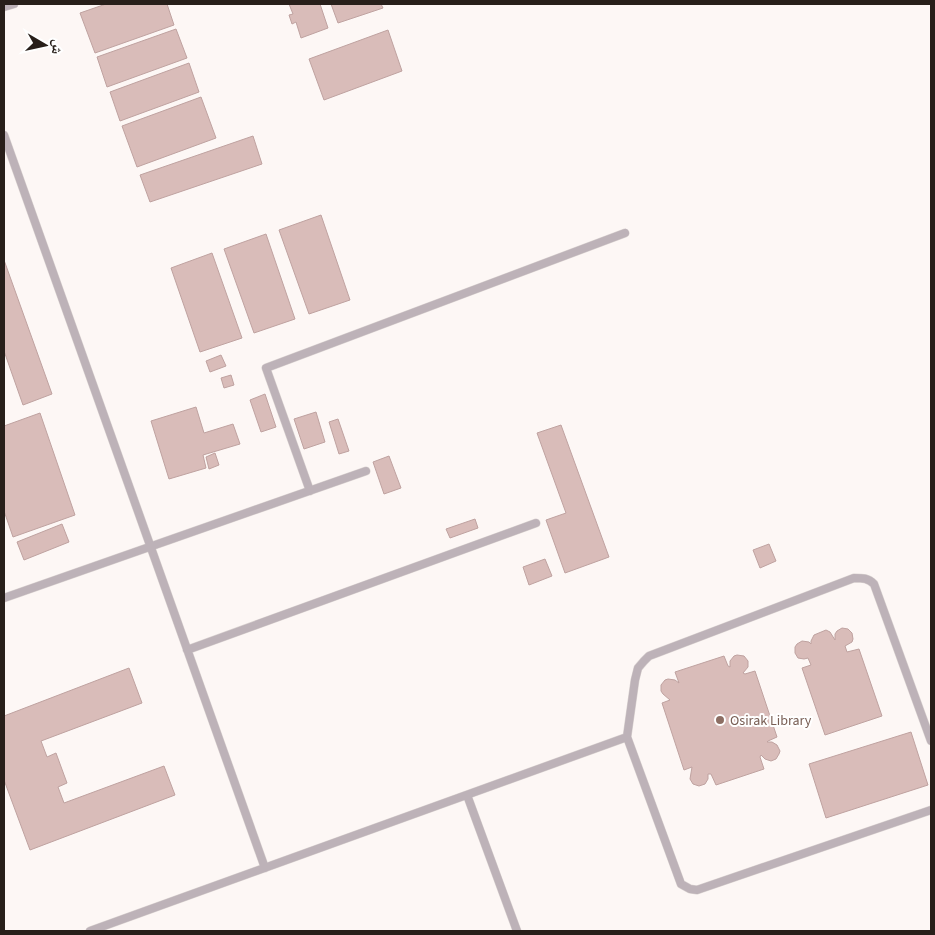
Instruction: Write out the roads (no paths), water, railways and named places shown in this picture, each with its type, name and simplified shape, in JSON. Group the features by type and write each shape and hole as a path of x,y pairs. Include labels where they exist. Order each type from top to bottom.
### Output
{"lane":[{"path":"4,7 14,4"},
{"path":"4,135 265,868"},
{"path":"310,491 266,368 626,233"},
{"path":"4,598 366,471"},
{"path":"187,650 536,523"},
{"path":"931,741 874,584 862,578 854,578 649,656 638,668 627,737 682,884 690,889 697,890 931,810"},
{"path":"90,931 627,737"},
{"path":"467,795 517,931"}],"place":[{"name":"Osirak Library","path":"720,720"}]}
